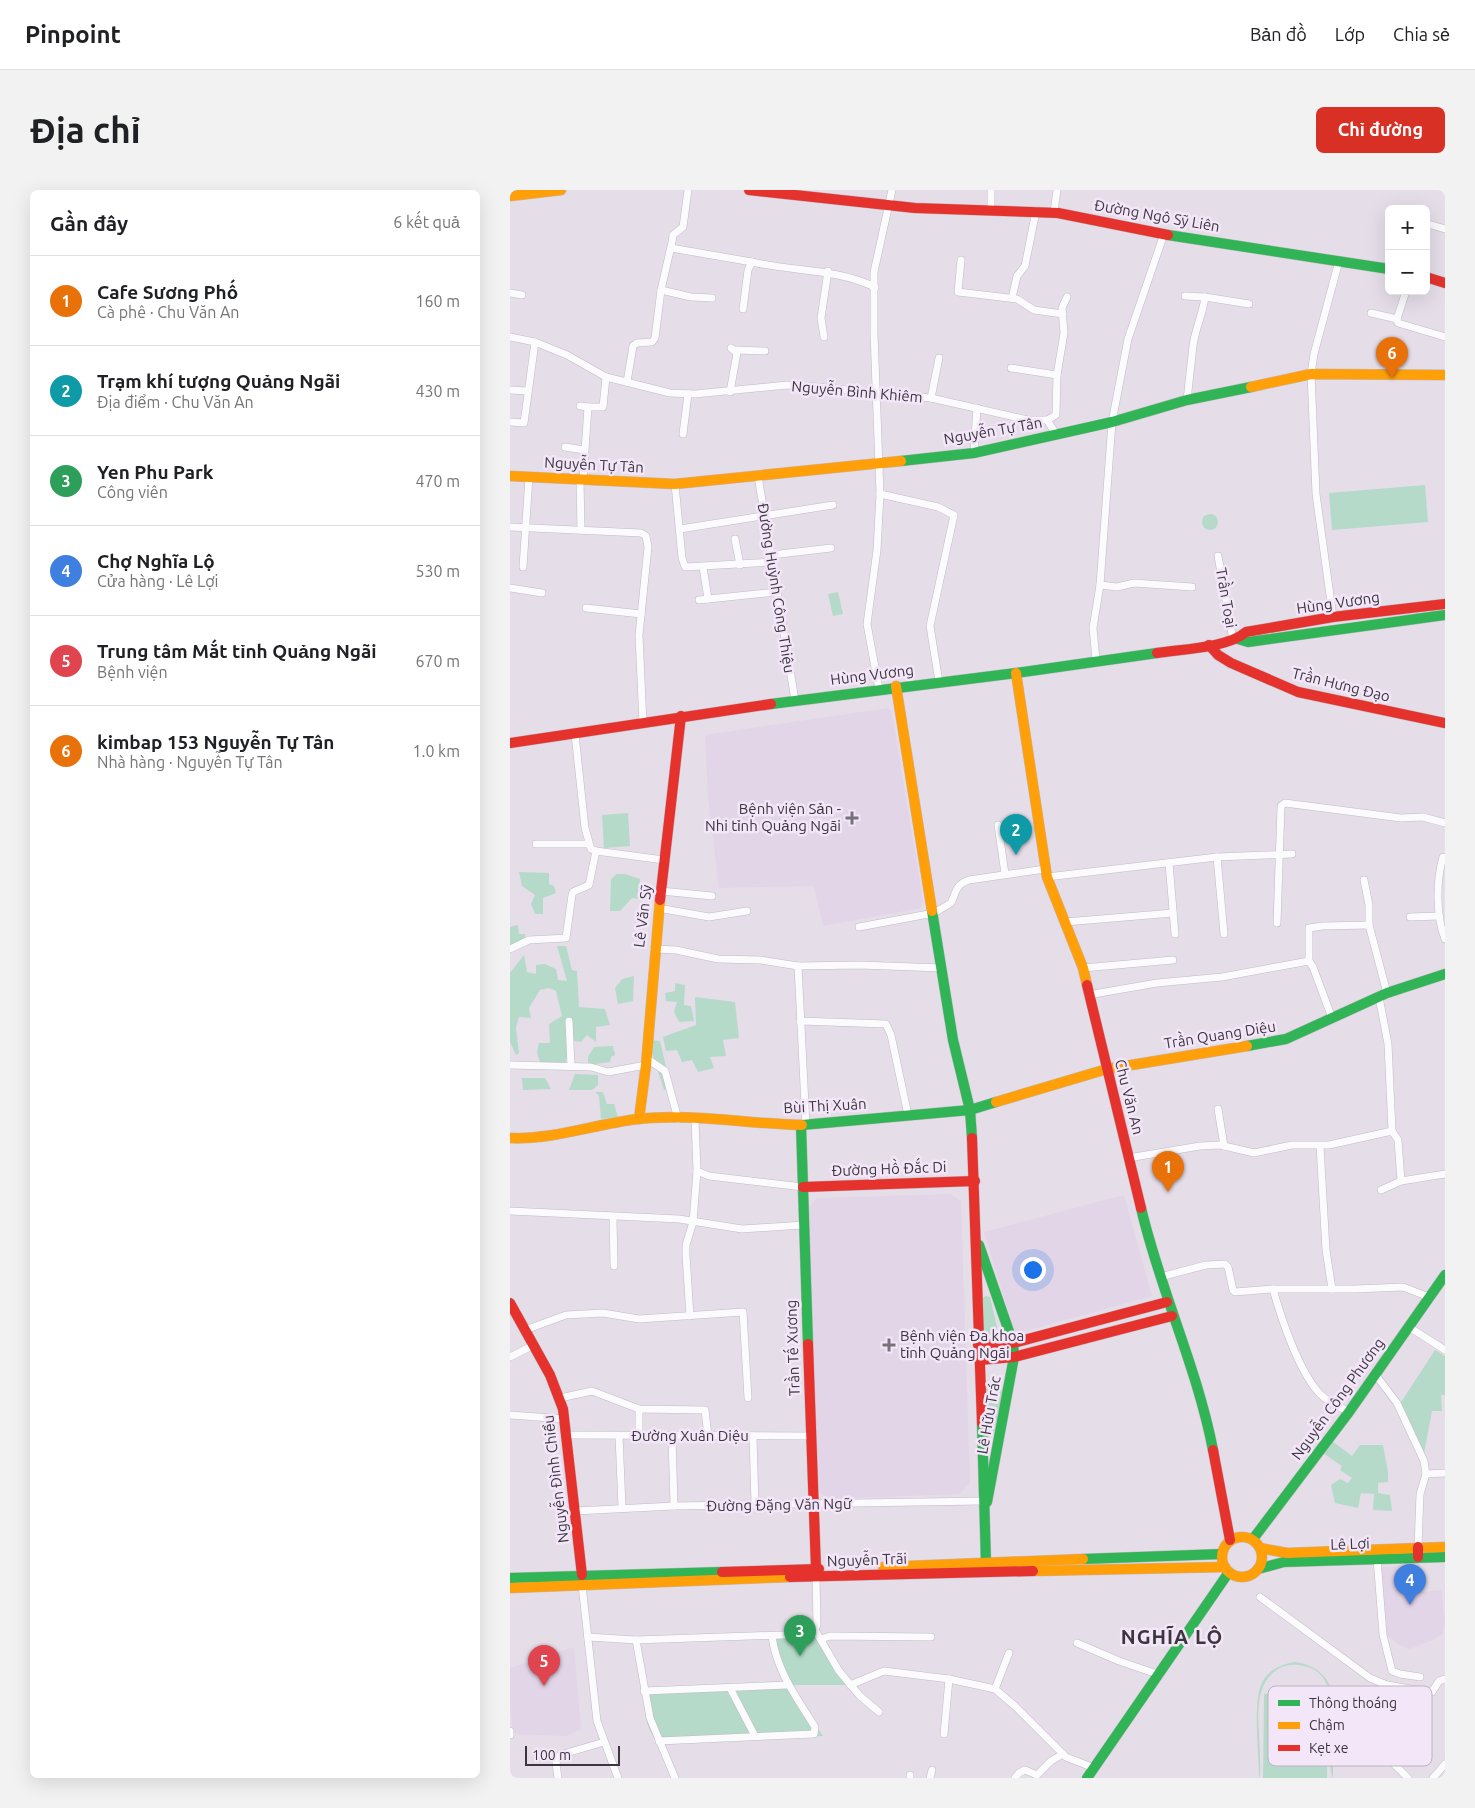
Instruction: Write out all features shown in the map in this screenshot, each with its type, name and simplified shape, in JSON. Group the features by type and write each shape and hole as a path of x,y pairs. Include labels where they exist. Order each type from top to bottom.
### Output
{"street":[{"path":"510,196 561,190"},
{"path":"627,382 633,346 637,343 652,342 655,338 661,290 673,235 683,227 688,190"},
{"name":"Đường Ngô Sỹ Liên","path":"748,190 922,209 1054,212 1164,234 1385,268"},
{"path":"879,689 867,624 877,550 880,494 877,462 877,393 874,333 875,287 878,246 892,190"},
{"path":"991,190 991,210"},
{"path":"1054,212 1056,190"},
{"path":"1012,298 1017,276 1026,266 1036,211"},
{"path":"1430,226 1445,229"},
{"path":"1096,660 1093,628 1100,585 1112,422 1128,339 1164,234"},
{"path":"671,248 782,268 828,271 875,287"},
{"path":"962,260 958,292 1012,298 1034,310 1063,314"},
{"path":"1332,617 1315,486 1311,374 1314,354 1339,261"},
{"path":"743,309 748,270 752,262"},
{"path":"824,337 820,318 828,271"},
{"path":"1430,278 1445,283"},
{"path":"661,290 691,297 712,298"},
{"path":"510,293 522,295"},
{"path":"1405,295 1397,319 1398,324 1445,337"},
{"path":"1185,296 1204,296 1250,304"},
{"path":"1187,400 1193,363 1193,344 1202,319 1204,296"},
{"path":"1056,434 1047,420 1056,415 1058,375 1063,347 1062,308 1067,297"},
{"path":"1370,313 1397,319"},
{"name":"Nguyễn Bình Khiêm","path":"510,337 535,342 567,355 606,377 670,393 730,392 787,385 931,398 1028,420 1047,420"},
{"path":"510,422 524,423 535,342"},
{"path":"730,392 736,360 733,349 766,351"},
{"path":"931,398 940,358"},
{"path":"1011,368 1058,375"},
{"name":"Nguyễn Tự Tân","path":"510,476 675,484 974,453 1112,422 1187,400 1311,374 1445,375"},
{"path":"580,406 603,407 606,377"},
{"path":"510,390 527,391"},
{"path":"683,434 688,394"},
{"path":"581,530 581,479 588,407"},
{"path":"974,453 977,408"},
{"path":"565,447 584,450"},
{"name":"Đường Huỳnh Công Thiệu","path":"758,476 795,700"},
{"path":"523,567 529,477"},
{"path":"675,484 684,566 688,568 740,565 831,548"},
{"path":"880,494 938,507 954,515 930,626 939,682"},
{"path":"680,529 833,505"},
{"path":"510,527 641,533 646,536 648,547 641,614 639,660 643,724"},
{"path":"735,539 740,565"},
{"name":"Trần Toại","path":"1218,556 1236,639"},
{"path":"703,567 708,599"},
{"path":"1100,585 1116,587 1134,583 1192,587"},
{"path":"510,588 542,593"},
{"path":"699,600 776,592"},
{"name":"Hùng Vương","path":"1298,629 1332,617 1445,604"},
{"path":"586,608 641,614"},
{"name":"Hùng Vương","path":"510,742 896,686 1016,673 1096,660 1209,646 1236,639 1246,632 1445,615"},
{"name":"Trần Hưng Đạo","path":"1209,646 1218,655 1232,664 1298,692 1445,723"},
{"name":"Chu Văn An","path":"1016,673 1046,873 1082,968 1146,1234 1195,1382 1210,1434 1230,1540"},
{"name":"Lê Hữu Trác","path":"896,686 934,913 941,968 954,1040 970,1110 975,1181 978,1345 986,1568"},
{"name":"Lê Văn Sỹ","path":"639,1119 646,1061 658,908 682,716"},
{"path":"575,734 588,844 591,849 664,860"},
{"path":"1277,923 1280,806 1285,802 1401,818 1423,817 1445,823"},
{"path":"998,825 1005,874"},
{"path":"536,844 588,844"},
{"path":"510,949 529,940 566,938 572,895 589,885 596,851"},
{"path":"860,927 934,913 951,903 955,890 962,883 1005,874 1046,873 1169,863 1217,857 1292,854"},
{"path":"1217,857 1224,934"},
{"path":"1443,857 1439,870 1442,894 1439,916 1445,939"},
{"path":"1169,863 1175,934"},
{"path":"1364,880 1369,905 1369,925 1383,995 1388,1044 1392,1131 1398,1140 1400,1181"},
{"path":"661,891 712,896"},
{"path":"658,908 709,916 747,911"},
{"path":"1065,922 1173,913"},
{"path":"1410,917 1439,916"},
{"path":"1332,1018 1314,967 1309,961 1309,928 1369,925"},
{"path":"654,949 676,950 718,959 760,960 798,966 860,965 941,968"},
{"path":"1082,968 1173,960"},
{"path":"1088,995 1157,983 1222,976 1309,961"},
{"path":"798,966 803,1125"},
{"name":"Trần Quang Diệu","path":"1107,1069 1286,1039 1383,995 1445,974"},
{"path":"569,1021 572,1066"},
{"path":"800,1021 886,1024 891,1035 908,1115"},
{"path":"510,1065 591,1067 612,1072 646,1061 665,1071 678,1119"},
{"name":"Bùi Thị Xuân","path":"510,1138 531,1139 639,1119 695,1119 803,1125 970,1110 1107,1069"},
{"path":"1218,1109 1224,1146"},
{"path":"690,1316 686,1250 693,1222 697,1172 695,1119"},
{"name":"Trần Tế Xương","path":"803,1125 803,1225 816,1573"},
{"path":"1128,1158 1200,1146 1224,1146 1254,1153 1292,1145 1320,1146 1392,1131"},
{"path":"1320,1146 1326,1250 1332,1289"},
{"path":"697,1172 709,1176 803,1187"},
{"path":"1381,1190 1400,1181 1445,1174"},
{"name":"Đường Hồ Đắc Di","path":"803,1187 975,1181"},
{"path":"510,1211 679,1219 742,1229 803,1225"},
{"path":"614,1217 614,1266"},
{"name":"Lê Hữu Trác","path":"976,1234 1013,1343 1014,1357 998,1451 984,1516"},
{"path":"1160,1277 1206,1266 1225,1264 1228,1267 1235,1292 1273,1289 1403,1287 1429,1297"},
{"name":"Nguyễn Công Phương","path":"1253,1539 1349,1412 1445,1275"},
{"path":"1273,1289 1281,1317 1314,1386 1332,1404 1349,1412"},
{"path":"978,1345 1013,1343 1167,1302"},
{"name":"Nguyễn Đình Chiểu","path":"510,1303 534,1344 560,1398 567,1435 582,1580"},
{"path":"525,1330 566,1315 603,1313 639,1319 743,1312 748,1398"},
{"path":"979,1360 1014,1357 1172,1316"},
{"path":"1409,1327 1445,1350"},
{"path":"510,1358 534,1344"},
{"path":"1375,1374 1397,1403 1424,1461 1426,1474 1420,1500 1418,1552"},
{"path":"560,1398 592,1391 639,1409 705,1410 708,1436"},
{"path":"638,1436 639,1409"},
{"path":"510,1415 565,1419"},
{"name":"Đường Xuân Diệu","path":"567,1435 812,1436"},
{"path":"619,1436 622,1507"},
{"path":"672,1436 674,1506"},
{"path":"752,1436 755,1505"},
{"path":"983,1451 998,1451"},
{"path":"1426,1474 1445,1473"},
{"name":"Đường Đặng Văn Ngữ","path":"575,1511 622,1507 983,1501"},
{"path":"1241,1536 1253,1539 1260,1548 1262,1559 1258,1569 1242,1577 1227,1570 1222,1554 1230,1540 1241,1536"},
{"name":"Lê Lợi","path":"1258,1569 1284,1562 1377,1558 1445,1547"},
{"name":"Lê Lợi","path":"1260,1548 1287,1553 1418,1552 1445,1557"},
{"name":"Nguyễn Trãi","path":"510,1578 582,1580 986,1568 1222,1554"},
{"path":"1377,1558 1383,1635 1392,1671 1420,1677"},
{"name":"Nguyễn Trãi","path":"986,1568 1227,1570"},
{"path":"1087,1778 1160,1675 1227,1570"},
{"path":"588,1637 636,1640 809,1634 815,1630 817,1625 816,1573"},
{"path":"582,1580 592,1692 597,1721 618,1778"},
{"name":"Nguyễn Trãi","path":"510,1588 582,1580"},
{"path":"1260,1597 1285,1613 1365,1676 1392,1686"},
{"path":"815,1630 834,1663 850,1685 879,1712"},
{"path":"659,1741 814,1734 815,1727 788,1685 778,1660 772,1636"},
{"path":"821,1639 830,1636 931,1637"},
{"path":"636,1640 650,1718 675,1778"},
{"path":"1077,1643 1119,1661 1160,1675"},
{"path":"995,1689 1009,1653"},
{"path":"850,1685 884,1671 949,1679 995,1689 1033,1723 1063,1754 1094,1768"},
{"path":"944,1734 949,1679"},
{"path":"1432,1692 1439,1681 1445,1679"},
{"path":"644,1691 788,1685"},
{"path":"730,1688 755,1736"},
{"path":"558,1778 556,1763 560,1755 604,1742"},
{"path":"1015,1778 1025,1770 1037,1775 1051,1761 1063,1754"},
{"path":"1433,1778 1445,1764"},
{"path":"1396,1766 1408,1778"},
{"path":"930,1778 932,1770"}],"shaded area":[{"name":"Bệnh viện Sản - Nhi tỉnh Quảng Ngãi","path":"888,708 892,712 923,900 921,908 823,926 814,886 719,888 708,798 705,735"},
{"name":"Bệnh viện Đa khoa tỉnh Quảng Ngãi","path":"950,1194 961,1201 970,1482 959,1494 828,1499 817,1490 809,1207 817,1198"},
{"path":"1124,1195 1152,1296 1015,1334 984,1232"},
{"path":"1419,1564 1420,1592 1441,1590 1445,1623 1443,1633 1435,1639 1410,1649 1397,1644 1379,1628 1376,1568"},
{"path":"574,1647 581,1729 566,1736 513,1734 510,1703 510,1668"}],"green space":[{"path":"1425,485 1428,522 1332,530 1329,493"},
{"path":"1210,514 1218,522 1210,530 1202,522"},
{"path":"838,592 843,614 833,616 828,594"},
{"path":"628,813 630,846 604,848 602,815"},
{"path":"519,872 549,873 549,884 554,886 556,893 543,898 543,914 535,914 531,904 535,895 522,886"},
{"path":"617,874 625,874 640,879 639,899 632,898 620,911 610,911 611,879"},
{"path":"518,925 519,934 525,934 526,941 510,948 510,927"},
{"path":"557,946 566,946 572,970 577,971 579,1007 605,1009 610,1025 596,1027 596,1042 587,1035 581,1042 573,1041 572,1057 566,1058 567,1067 542,1068 537,1053 539,1043 550,1043 549,1024 562,1016 556,991 549,988 540,990 529,1008 531,1018 519,1017 516,1028 519,1053 516,1055 510,1042 510,973 524,955 527,972 536,974 536,965 545,964 556,969 558,980 567,981"},
{"path":"634,976 633,1001 618,1004 615,988 622,979"},
{"path":"675,983 685,985 684,1005 691,1006 694,1021 679,1022 674,1012 677,1002 666,1001 665,993 675,991"},
{"path":"695,997 735,1002 739,1038 723,1040 726,1056 710,1057 714,1068 698,1072 692,1060 682,1062 677,1050 666,1051 663,1037 696,1025"},
{"path":"648,1040 660,1041 671,1088 664,1090"},
{"path":"613,1046 615,1055 611,1057 610,1062 596,1064 596,1070 588,1068 588,1057 594,1047"},
{"path":"575,1074 598,1075 598,1085 592,1090 569,1090"},
{"path":"522,1078 545,1078 551,1089 523,1090"},
{"path":"595,1092 603,1092 607,1104 614,1104 618,1117 601,1119 599,1096"},
{"path":"990,1297 997,1327 996,1332 992,1335 983,1333 982,1298"},
{"path":"1435,1350 1445,1356 1445,1395 1441,1395 1442,1411 1432,1411 1423,1459 1398,1407"},
{"path":"995,1382 1001,1384 1003,1389 994,1435 988,1438 986,1436 985,1386"},
{"path":"1332,1441 1352,1456 1360,1445 1383,1445 1388,1482 1378,1483 1378,1493 1390,1495 1392,1511 1373,1510 1374,1494 1361,1493 1358,1508 1335,1503 1331,1485 1340,1479 1348,1483 1352,1478 1340,1470 1342,1466 1323,1453"},
{"path":"815,1630 850,1685 788,1685 823,1736 659,1741 650,1731 646,1719 644,1691 787,1685 769,1644 772,1636"},
{"path":"1295,1662 1305,1664 1323,1675 1329,1686 1327,1686 1318,1672 1304,1666 1288,1665 1281,1667 1269,1676 1263,1686 1258,1708 1259,1778 1257,1704 1259,1693 1261,1685 1270,1672 1284,1665"},
{"path":"1264,1694 1268,1694 1268,1766 1327,1766 1327,1778 1263,1778"},
{"path":"1330,1766 1333,1766 1333,1778"}],"traffic: fast":[{"path":"1168,235 1385,268"},
{"path":"901,461 974,453 1112,422 1187,400 1251,387"},
{"path":"1238,639 1248,642 1445,615"},
{"path":"771,704 1157,653"},
{"path":"932,911 953,1040 970,1110 972,1138"},
{"path":"1247,1046 1286,1039 1387,993 1445,974"},
{"path":"802,1125 970,1110 996,1102"},
{"path":"801,1125 808,1344"},
{"path":"1141,1208 1158,1269 1198,1389 1213,1450"},
{"path":"979,1245 1013,1343 1014,1357 987,1502"},
{"path":"1253,1539 1349,1412 1445,1275"},
{"path":"982,1423 986,1564"},
{"path":"1083,1559 1222,1554"},
{"path":"1258,1569 1284,1562 1445,1557"},
{"path":"510,1578 722,1572"},
{"path":"1087,1778 1229,1572"},
{"path":"582,1575 582,1585"}],"traffic: slow":[{"path":"510,196 561,190"},
{"path":"1251,387 1311,374 1445,375"},
{"path":"510,476 675,484 901,461"},
{"path":"1016,673 1047,877 1083,968 1087,985"},
{"path":"896,686 932,911"},
{"path":"639,1119 646,1065 660,900"},
{"path":"996,1102 1107,1069 1247,1046"},
{"path":"510,1138 542,1137 622,1121 658,1117 802,1125"},
{"path":"1246,1537 1253,1540 1259,1546 1262,1557 1261,1565 1253,1574 1246,1577 1238,1577 1231,1574 1223,1565 1222,1553 1225,1546 1234,1538 1246,1537"},
{"path":"1260,1548 1287,1553 1445,1547"},
{"path":"883,1567 1083,1559"},
{"path":"986,1564 986,1571"},
{"path":"1033,1571 1225,1567"},
{"path":"816,1569 816,1576"},
{"path":"510,1588 790,1577"}],"traffic: jam":[{"path":"749,190 915,208 1058,213 1168,235"},
{"path":"1430,278 1445,283"},
{"path":"1157,653 1216,645 1246,632 1333,617 1445,604"},
{"path":"1209,645 1218,655 1231,663 1298,692 1445,723"},
{"path":"510,743 771,704"},
{"path":"660,900 681,716"},
{"path":"1087,985 1141,1208"},
{"path":"972,1138 982,1423"},
{"path":"803,1187 975,1181"},
{"path":"978,1345 1013,1343 1167,1302"},
{"path":"510,1303 550,1375 563,1409 582,1575"},
{"path":"979,1360 1014,1357 1172,1316"},
{"path":"808,1344 816,1569"},
{"path":"1213,1450 1230,1540"},
{"path":"1418,1547 1418,1557"},
{"path":"722,1572 819,1569"},
{"path":"790,1577 1033,1571"}],"place":[{"name":"kimbap 153 Nguyễn Tự Tân","path":"1392,378"},
{"name":"Bệnh viện Sản - Nhi tỉnh Quảng Ngãi","path":"852,818"},
{"name":"Trạm khí tượng Quảng Ngãi","path":"1016,855"},
{"name":"Cafe Sương Phố","path":"1168,1192"},
{"name":"Bệnh viện Đa khoa tỉnh Quảng Ngãi","path":"889,1345"},
{"name":"Chợ Nghĩa Lộ","path":"1410,1605"},
{"name":"Yen Phu Park","path":"800,1656"},
{"name":"Trung tâm Mắt tỉnh Quảng Ngãi","path":"544,1686"}],"district":[{"name":"NGHĨA LỘ","path":"1172,1637"}]}
